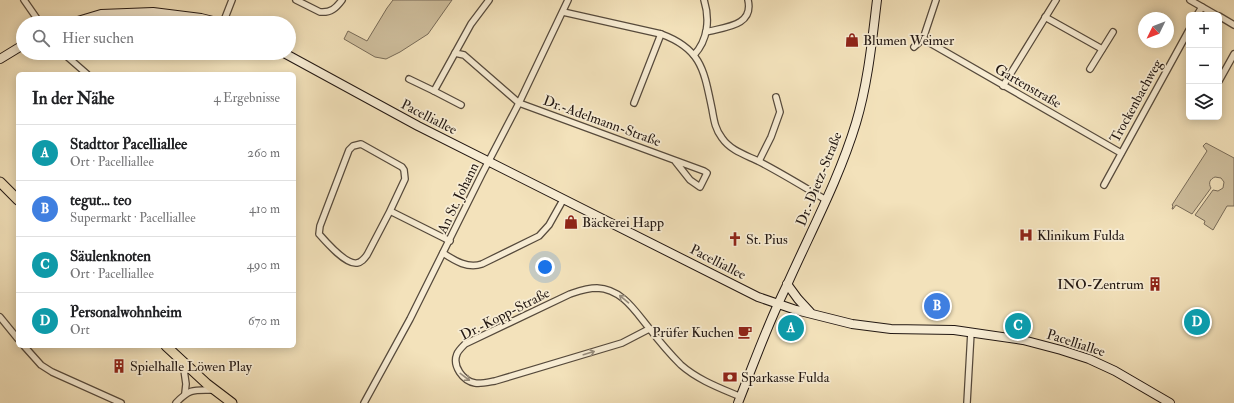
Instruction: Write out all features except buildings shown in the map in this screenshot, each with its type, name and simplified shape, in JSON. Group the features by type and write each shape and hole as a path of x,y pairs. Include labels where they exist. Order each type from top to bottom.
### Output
{"main road":[{"name":"Dr.-Dietz-Straße","path":"740,400 758,349 839,172 856,122 868,65 877,0"},
{"path":"94,16 101,14 153,12 185,16"},
{"path":"0,59 16,49"},
{"name":"Pacelliallee","path":"296,60 383,108 753,295 778,304 867,326 891,329 941,329 1023,340 1080,356 1123,375 1170,403"},
{"path":"0,182 16,198"},
{"path":"787,284 798,299 812,313"},
{"path":"168,348 214,390 232,403"}],"street":[{"path":"24,0 35,16"},
{"path":"225,16 232,0"},
{"path":"296,0 320,12 325,12 335,9 342,0"},
{"path":"434,91 472,24 489,0"},
{"name":"An St. Johann","path":"364,403 394,350 450,241 488,162 519,103 568,0"},
{"path":"694,55 699,50 706,32 707,14 704,0"},
{"path":"706,32 738,24 749,13 750,6 748,0"},
{"path":"914,47 923,39 936,0"},
{"path":"1003,86 1056,0"},
{"path":"1190,0 1211,12"},
{"path":"1199,12 1202,7"},
{"path":"563,12 674,38 698,60 704,75 715,126 722,138 733,148 826,200"},
{"path":"1045,17 1102,49"},
{"path":"1222,18 1234,25"},
{"path":"1090,69 1112,32"},
{"path":"634,103 661,34"},
{"name":"Trockenbachweg","path":"1104,185 1186,35"},
{"name":"Gartenstraße","path":"923,39 1121,153"},
{"path":"455,53 464,55 519,103"},
{"path":"1222,76 1234,54"},
{"path":"71,60 85,72"},
{"path":"409,79 461,105"},
{"path":"759,162 771,137 780,112 776,97"},
{"name":"Dr.-Adelmann-Straße","path":"519,103 696,167 707,173 700,187 690,180 676,161"},
{"path":"361,144 399,164 404,170 405,179 390,211 367,255 358,263 352,263 345,259 327,244 319,234 320,226 349,150 354,146 361,144"},
{"path":"443,253 466,265 474,266 482,264 539,236 549,225 563,200"},
{"path":"390,211 450,241"},
{"name":"Dr.-Kopp-Straße","path":"649,329 622,343 495,381 475,383 464,378 459,372 456,364 457,354 465,344 570,294 587,289 598,288 619,295 629,303 677,361 695,376 740,400"},
{"path":"0,318 16,337"},
{"path":"968,403 971,332"},
{"path":"26,348 42,365 52,372 121,403"},
{"path":"183,363 186,384 185,393"},
{"path":"176,403 185,393 195,390 214,390"}],"shaded area":[{"path":"393,0 452,0 428,34 386,59 375,57 344,39 348,31 367,41"},
{"path":"1206,143 1234,158 1234,206 1227,206 1213,230 1204,224 1205,221 1195,215 1213,190 1218,191 1223,188 1224,182 1221,178 1215,177 1211,180 1211,188 1192,214 1176,205 1172,209 1172,205 1207,151 1203,146"}],"place":[{"name":"Blumen Weimer","path":"852,40"},
{"name":"Bäckerei Happ","path":"571,222"},
{"name":"Klinikum Fulda","path":"1026,235"},
{"name":"St. Pius","path":"735,239"},
{"name":"INO-Zentrum","path":"1155,284"},
{"name":"tegut... teo","path":"937,306"},
{"name":"Personalwohnheim","path":"1197,322"},
{"name":"Säulenknoten","path":"1018,326"},
{"name":"Stadttor Pacelliallee","path":"791,328"},
{"name":"Prüfer Kuchen","path":"745,332"},
{"name":"Spielhalle Löwen Play","path":"119,366"},
{"name":"Sparkasse Fulda","path":"730,377"}]}
